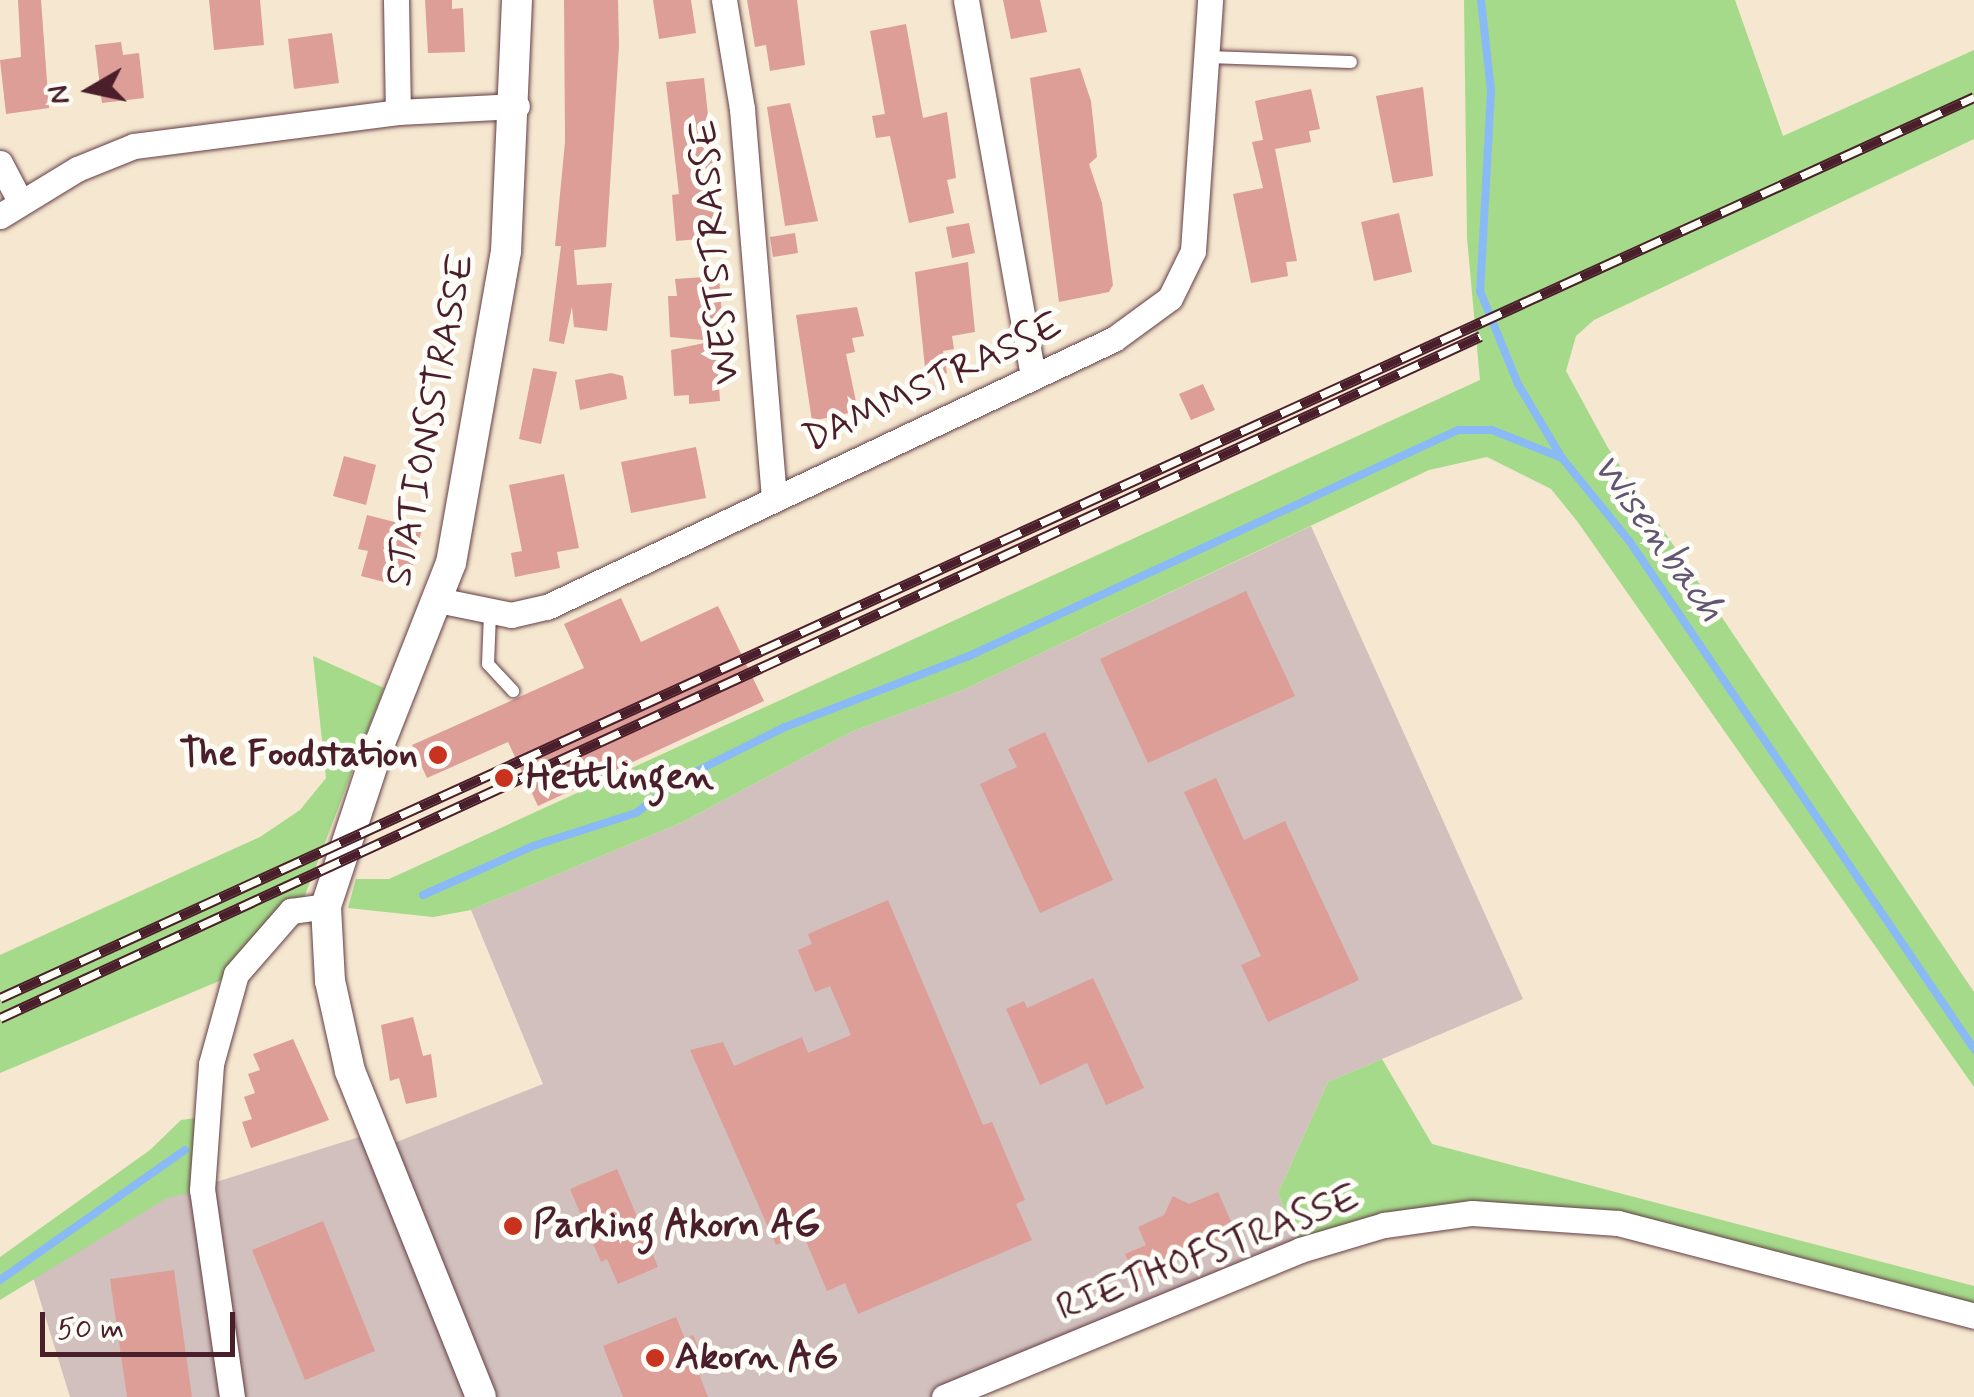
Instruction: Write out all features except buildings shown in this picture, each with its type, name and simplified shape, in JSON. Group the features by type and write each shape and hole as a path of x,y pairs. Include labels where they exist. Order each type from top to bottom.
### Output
{"street":[{"path":"396,0 398,112"},
{"name":"STATIONSSTRASSE","path":"481,1397 350,1071 330,981 326,906 345,839 451,563 500,300 517,106 517,0"},
{"name":"WESTSTRASSE","path":"724,0 742,109 774,498"},
{"path":"966,0 1033,377"},
{"name":"DAMMSTRASSE","path":"438,600 490,614 547,607 1114,339 1170,298 1193,251 1210,0"},
{"path":"0,163 10,210 77,168 134,146 398,112 517,106"},
{"path":"232,1397 202,1190 211,1064 236,974 291,912 326,906"},
{"name":"RIETHOFSTRASSE","path":"944,1397 1300,1250 1384,1225 1472,1213 1618,1223 1974,1316"}],"lane":[{"path":"1207,57 1352,62"},
{"path":"490,614 488,664 513,691"}],"shaded area":[{"path":"1311,526 1523,999 1328,1082 1278,1193 1300,1250 944,1397 70,1397 33,1277 168,1197 372,1133 379,1149 543,1084 471,910 683,822 851,732 963,690"}],"green space":[{"path":"1464,0 1735,0 1783,136 1974,50 1974,139 1594,320 1576,336 1566,371 1608,448 1974,992 1974,1087 1577,521 1551,489 1487,457 1429,470 963,690 851,732 683,822 471,910 433,917 348,908 356,879 389,879 1480,380 1467,238"},
{"path":"313,656 384,688 305,895 236,974 0,1073 0,955 260,837 300,810 326,778"},
{"path":"1382,1059 1432,1144 1974,1286 1974,1316 1519,1213 1300,1250 1278,1193 1328,1082"},
{"path":"203,1117 202,1190 167,1198 0,1300 0,1257 150,1150 181,1120"}],"waterway":[{"name":"Wisenbach","path":"1481,0 1491,91 1480,291 1518,384 1562,458 1630,542 1974,1049"},
{"path":"423,895 533,846 636,813 681,779 785,727 969,656 1458,430 1492,430 1562,458"},
{"path":"0,1280 185,1150"}],"railway":[{"path":"0,998 1974,97"},
{"path":"0,1018 1481,336"}],"place":[{"name":"The Foodstation","path":"438,755"},
{"name":"Hettlingen","path":"504,778"},
{"name":"Parking Akorn AG","path":"513,1226"},
{"name":"Akorn AG","path":"655,1358"}]}
